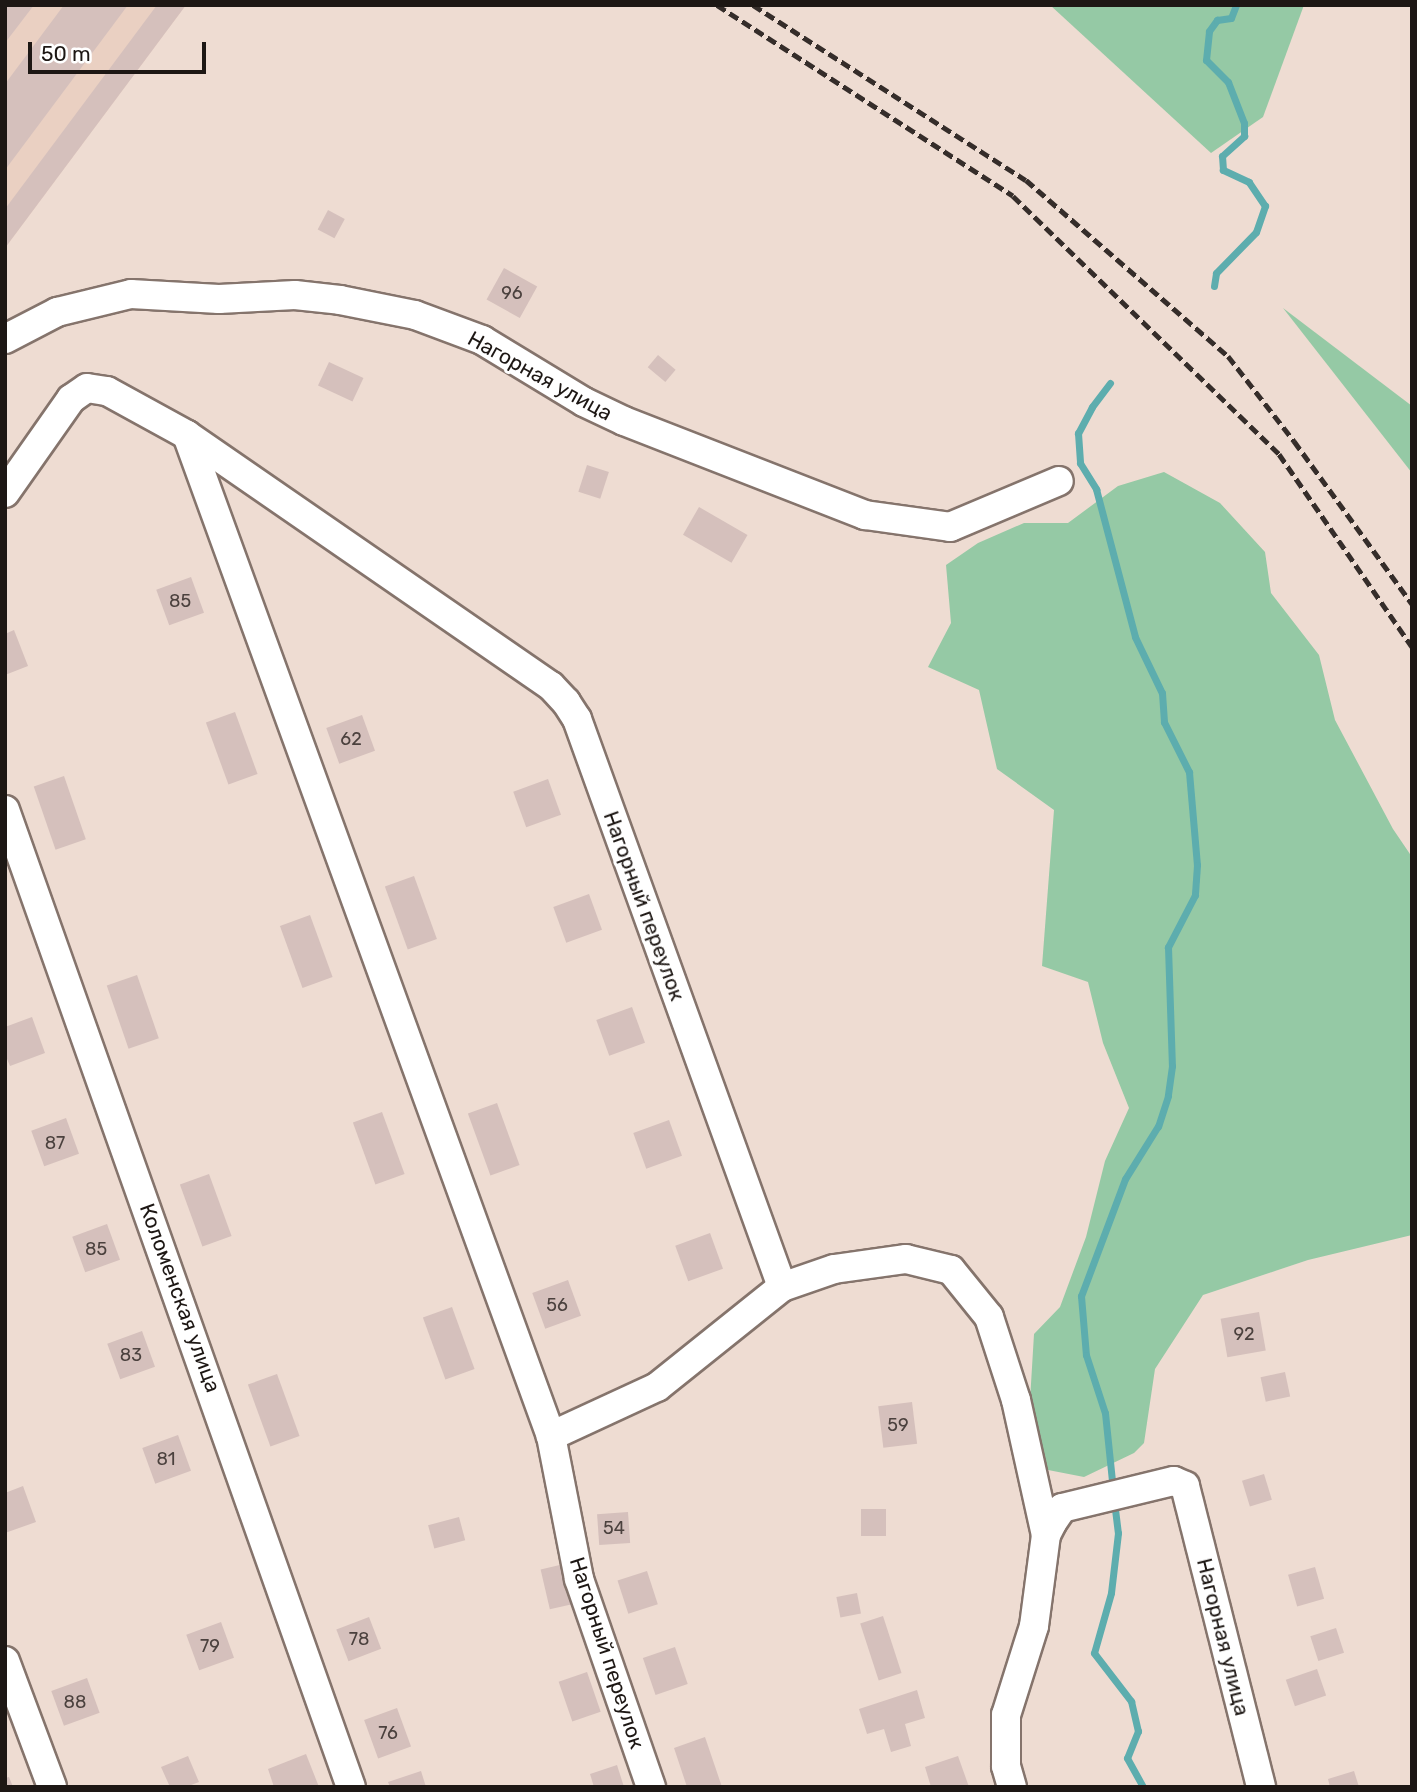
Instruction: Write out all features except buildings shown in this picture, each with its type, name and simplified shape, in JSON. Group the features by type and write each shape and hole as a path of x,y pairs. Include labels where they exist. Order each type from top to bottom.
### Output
{"street":[{"name":"Нагорная улица","path":"5,339 57,312 131,294 219,299 295,295 340,300 415,315 482,340 583,402 624,421 865,515 950,527 1059,481"},
{"name":"Нагорный переулок","path":"5,493 71,398 87,388 107,391 187,435 551,686 577,719 782,1287"},
{"name":"Нагорный переулок","path":"187,435 551,1436 579,1579 651,1787"},
{"name":"Коломенская улица","path":"5,810 351,1787"},
{"path":"551,1436 657,1387 782,1287 834,1269 906,1259 951,1270 989,1317 1016,1400 1046,1535 1042,1583 1034,1626 1006,1715 1006,1766 1012,1787"},
{"name":"Нагорная улица","path":"1046,1535 1062,1508 1174,1481 1185,1486 1261,1787"},
{"path":"5,1661 52,1787"}],"shaded area":[{"path":"5,5 186,5 5,248"}],"green space":[{"path":"1050,5 1304,5 1263,117 1211,153"},
{"path":"1283,308 1412,406 1412,473"},
{"path":"1164,472 1220,503 1265,552 1271,593 1319,655 1335,720 1393,829 1412,857 1412,1235 1308,1260 1203,1295 1155,1369 1144,1443 1134,1453 1084,1477 1043,1469 1029,1417 1034,1334 1060,1307 1086,1237 1105,1161 1129,1108 1103,1043 1088,982 1042,966 1054,810 997,769 979,690 928,667 951,623 946,565 978,543 1024,523 1068,523 1118,486"}],"waterway":[{"path":"1214,286 1216,273 1256,232 1265,206 1249,182 1223,170 1222,156 1244,136 1244,123 1228,82 1206,60 1209,31 1217,20 1231,18 1236,5"},
{"path":"1110,383 1092,407 1078,433 1080,463 1096,489 1135,637 1162,693 1164,722 1189,772 1197,865 1195,895 1168,947 1172,1066 1168,1096 1158,1126 1125,1179 1081,1296 1086,1355 1105,1413 1113,1490"},
{"path":"1114,1501 1118,1533 1111,1593 1094,1653 1131,1701 1138,1731 1127,1758 1143,1787"}],"railway":[{"path":"717,5 1013,196 1279,454 1412,647"},
{"path":"753,5 1026,180 1228,356 1294,441 1412,604"}]}
